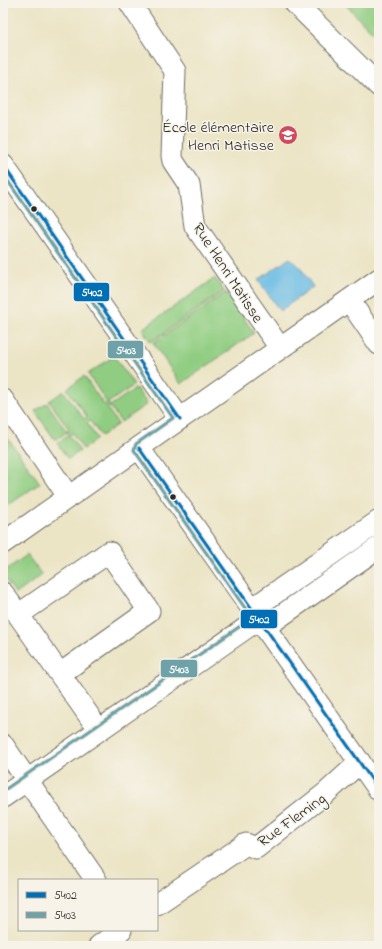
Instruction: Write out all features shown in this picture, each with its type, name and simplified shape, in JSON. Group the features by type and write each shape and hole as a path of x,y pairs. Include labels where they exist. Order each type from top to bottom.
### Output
{"street":[{"name":"Rue Henri Matisse","path":"130,3 175,71 172,156 173,161 189,185 195,226 280,348"},
{"path":"295,3 379,86"},
{"path":"3,165 180,419"},
{"path":"3,543 349,300 377,285"},
{"path":"349,300 379,344"},
{"path":"3,400 68,496"},
{"path":"139,448 379,790"},
{"path":"3,797 259,618 379,521"},
{"path":"259,618 379,547"},
{"path":"18,614 108,552 113,559 149,611 60,674"},
{"path":"3,593 99,730"},
{"path":"3,745 95,879"},
{"name":"Rue Fleming","path":"158,903 246,844 256,848 326,793 360,762"},
{"path":"98,931 98,946"},
{"path":"98,946 120,931"}],"green space":[{"path":"344,3 379,3 379,39"},
{"path":"215,278 224,291 151,342 142,329"},
{"path":"226,292 254,333 181,384 153,343"},
{"path":"114,356 134,385 108,403 110,406 136,388 147,404 121,422 110,407 107,408 118,424 101,436 90,421 87,423 97,439 83,449 72,433 69,435 67,432 69,429 49,401 64,391 84,419 87,417 67,389 84,376 104,405 107,403 88,374"},
{"path":"47,403 67,432 55,440 35,411"},
{"path":"3,433 40,483 3,509"},
{"path":"69,435 80,451 68,459 57,443"},
{"path":"27,555 42,575 16,594 3,576 3,572"}],"water":[{"path":"290,258 300,267 313,287 280,311 258,280"}],"transit line":[{"name":"5402","path":"3,165 180,419"},
{"name":"5403","path":"3,174 173,418 136,444 134,450 252,618 3,791"},
{"name":"5402","path":"139,448 379,790"}],"place":[{"name":"École élémentaire Henri Matisse","path":"288,135"}]}
